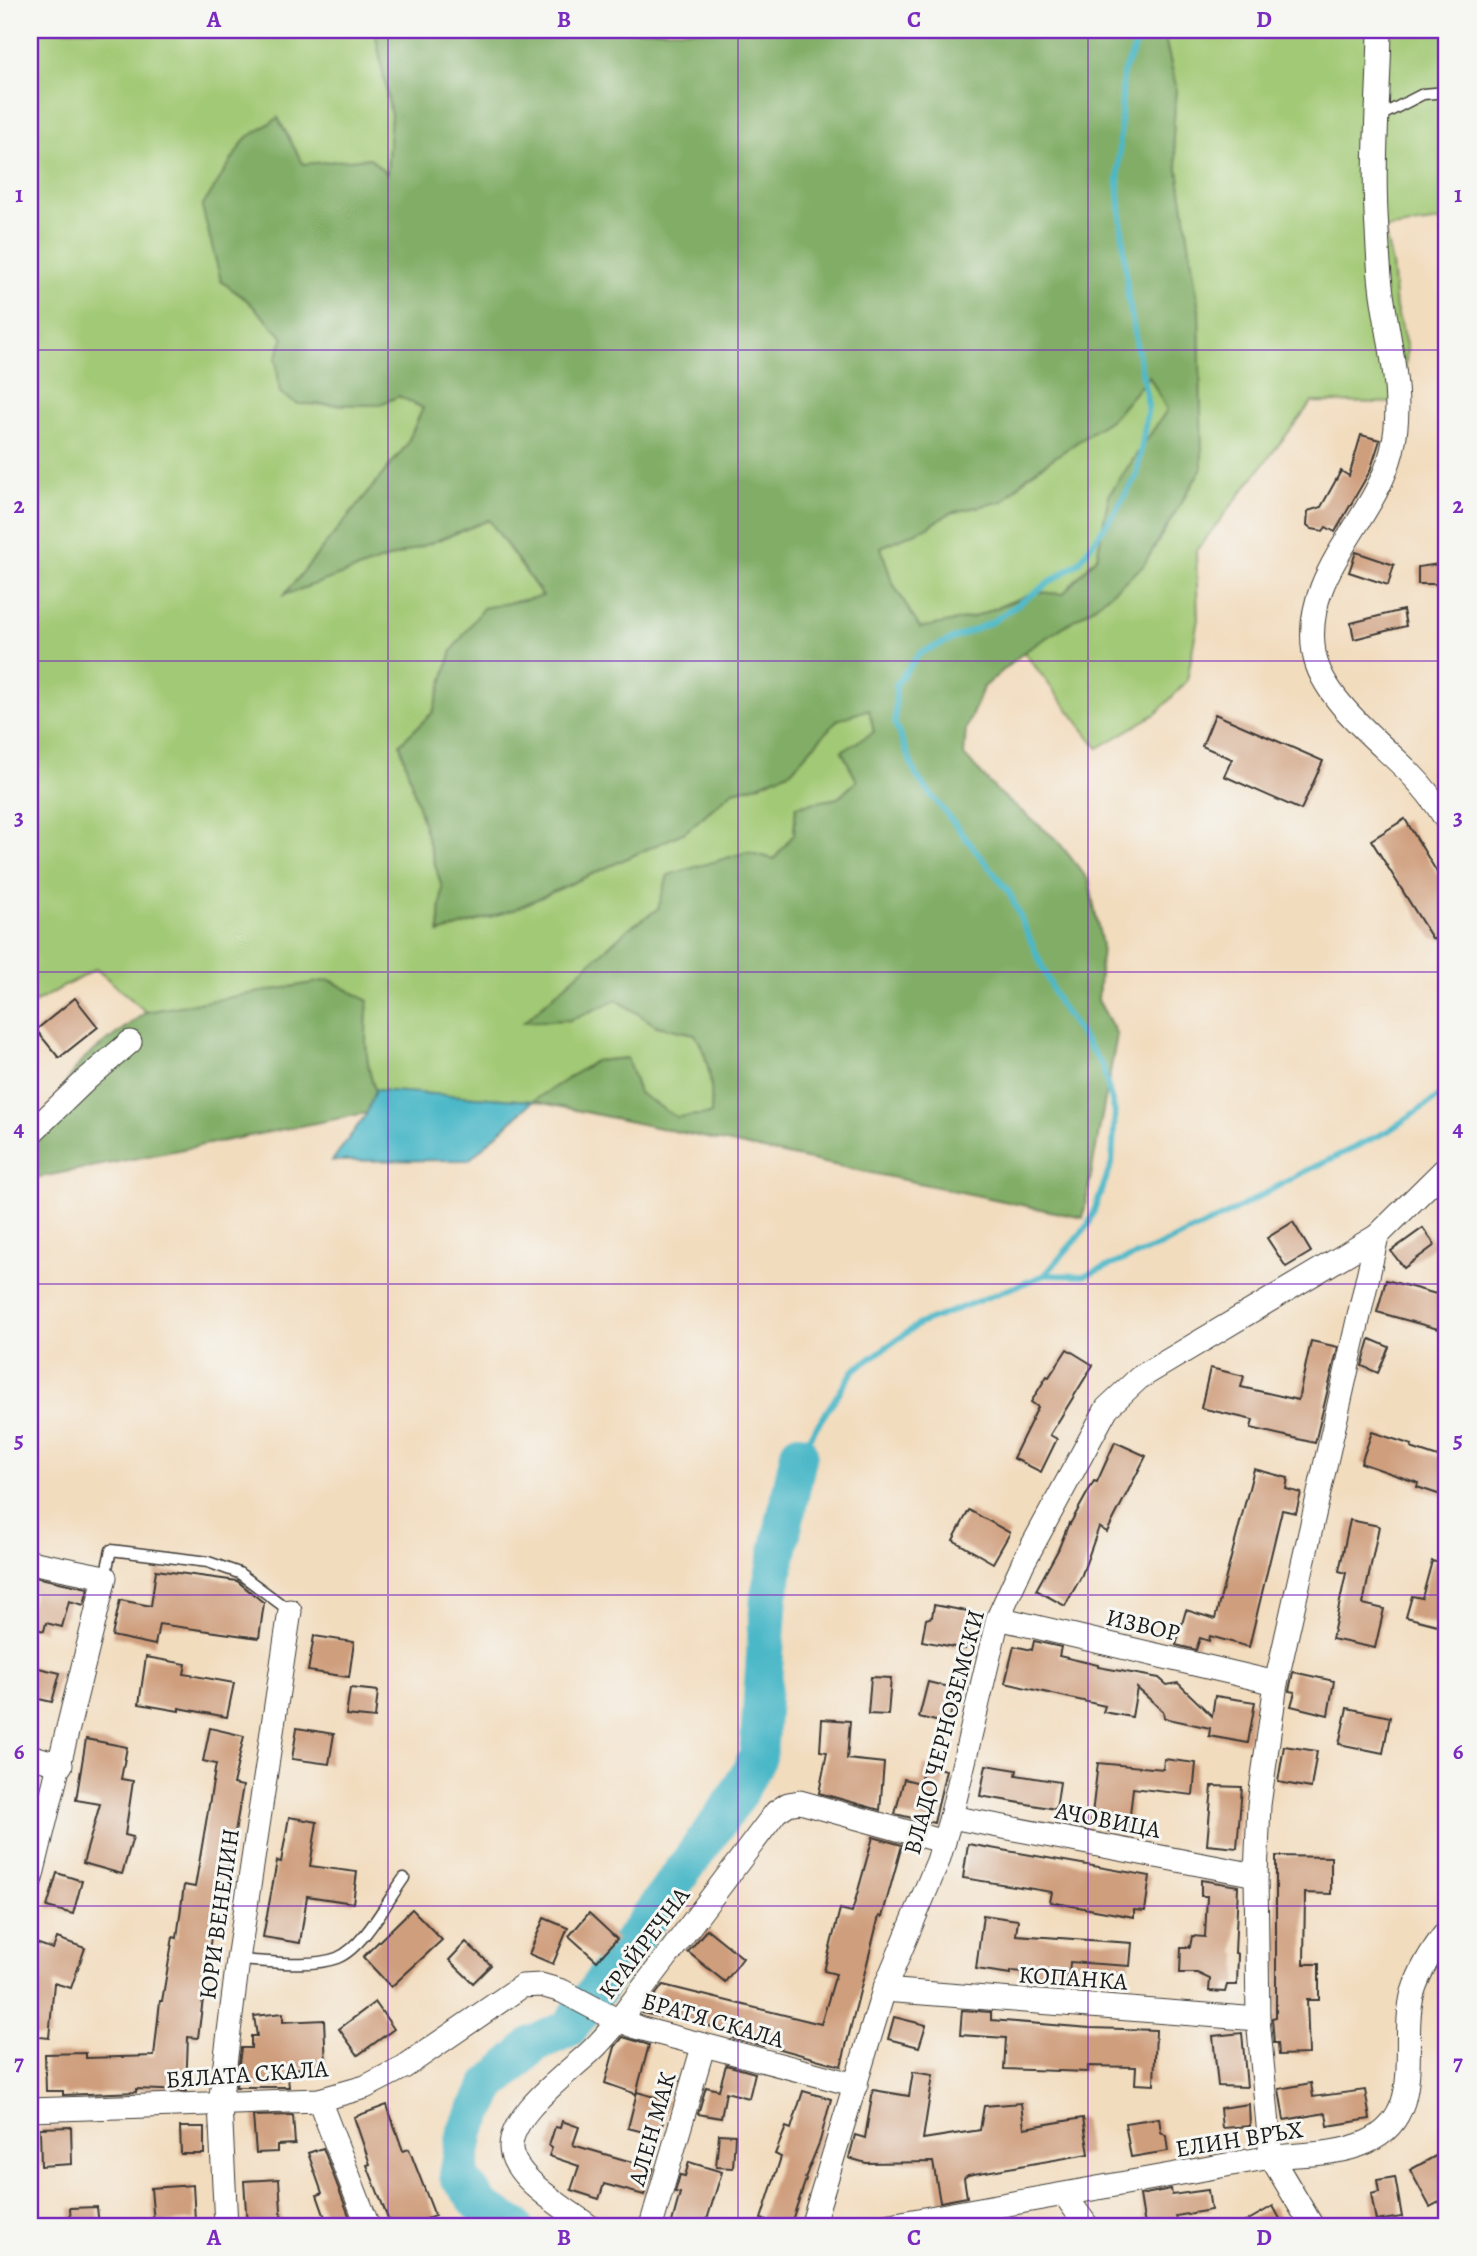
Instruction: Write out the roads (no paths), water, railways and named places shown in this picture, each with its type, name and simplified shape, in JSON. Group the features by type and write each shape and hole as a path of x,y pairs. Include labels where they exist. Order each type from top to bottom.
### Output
{"street":[{"path":"1380,30 1374,168 1381,293 1393,354 1397,402 1392,449 1379,488 1319,590 1312,624 1314,656 1329,688 1355,721 1444,808"},
{"path":"30,1134 130,1042"},
{"name":"ВЛАДО ЧЕРНОЗЕМСКИ","path":"812,2226 884,1990 944,1842 998,1618 1023,1563 1107,1408 1139,1378 1377,1236 1447,1167"},
{"path":"1312,2226 1272,2157 1258,2019 1256,1875 1259,1805 1276,1684 1377,1236"},
{"path":"30,1562 105,1577 30,1883"},
{"name":"ЮРИ ВЕНЕЛИН","path":"226,2226 220,2104 238,1960 290,1611"},
{"name":"ИЗВОР","path":"998,1618 1276,1684"},
{"path":"30,1756 61,1765"},
{"name":"КРАЙРЕЧНА","path":"589,2226 530,2180 518,2165 511,2152 511,2138 517,2124 533,2105 593,2050 776,1812 788,1804 800,1802 944,1842"},
{"name":"АЧОВИЦА","path":"951,1817 1256,1875"},
{"name":"ЕЛИН ВРЪХ","path":"885,2226 1272,2157 1331,2152 1366,2142 1390,2128 1402,2109 1413,1992 1432,1950 1447,1931"},
{"name":"БЯЛАТА СКАЛА","path":"30,2110 319,2099 365,2087 404,2067 522,1986 541,1985 562,1991"},
{"name":"КОПАНКА","path":"884,1990 1258,2019"},
{"name":"БРАТЯ СКАЛА","path":"562,1991 639,2028 703,2047 856,2085"},
{"name":"АЛЕН МАК","path":"651,2226 703,2047"},
{"path":"319,2099 368,2226"},
{"path":"1065,2195 1087,2226"}],"lane":[{"path":"1376,118 1423,94 1447,92"},
{"path":"105,1577 111,1550 208,1562 239,1573 290,1611"},
{"path":"238,1960 316,1962 339,1957 359,1941 404,1878"}],"water":[{"path":"375,1090 533,1101 469,1160 332,1161 367,1113"}],"waterway":[{"path":"799,1453 854,1370 919,1324 1045,1275 1089,1224 1112,1163 1115,1113 1102,1065 1058,1002 1009,892 917,777 895,724 896,684 920,653 992,622 1079,562 1115,512 1137,475 1148,406 1128,298 1118,182 1123,73 1143,30"},
{"path":"1045,1275 1083,1276 1157,1247 1226,1215 1300,1174 1388,1131 1447,1091"},
{"path":"514,2226 483,2208 458,2175 466,2131 490,2085 534,2044 569,2028 735,1799 758,1757 769,1595 799,1453"}]}
